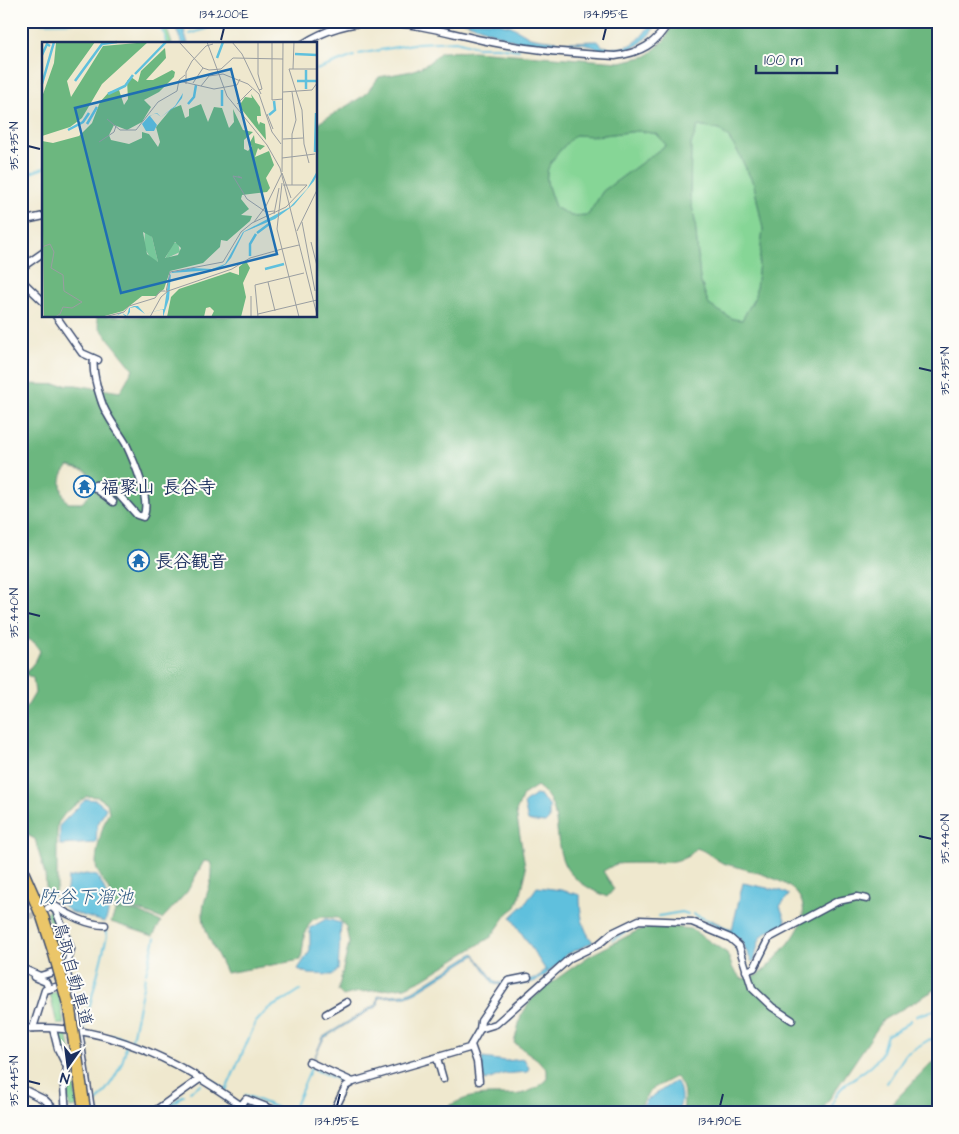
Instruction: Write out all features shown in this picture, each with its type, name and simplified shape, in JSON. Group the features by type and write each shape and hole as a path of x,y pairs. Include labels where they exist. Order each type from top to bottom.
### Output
{"highway":[{"name":"鳥取自動車道","path":"21,868 43,918 66,1006 86,1112"},
{"name":"鳥取自動車道","path":"21,879 40,919 52,952"}],"street":[{"path":"306,42 333,29 379,22 400,22 439,28 500,44 615,56 628,55 646,48 660,36 669,21"},
{"path":"21,221 42,216"},
{"path":"21,268 42,253"},
{"path":"21,280 42,300"},
{"path":"57,318 78,349 96,359 93,366 101,401 126,445 136,468 144,496 144,515 142,517 137,515 111,486 106,484 95,485 95,488 113,502"},
{"path":"746,971 754,968 769,938 838,900 857,897 867,898"},
{"path":"86,1112 80,1032 66,968 72,949 50,908 56,906 66,914 99,925 105,925"},
{"path":"480,1029 496,1024 570,958 599,944 612,933 639,920 692,922 730,938 739,946 752,988 772,1007 792,1020"},
{"path":"21,963 24,969 40,976 66,968"},
{"path":"21,972 46,982 49,989"},
{"path":"333,1113 346,1086 353,1082 469,1048 480,1029 485,1015 508,981 528,977"},
{"path":"33,1028 46,990 69,983"},
{"path":"326,1014 347,1002"},
{"path":"21,1029 53,1029 80,1032 125,1042 201,1078 240,1105"},
{"path":"53,1029 58,1049 67,1067 64,1087 66,1112"},
{"path":"471,1045 475,1053 479,1081"},
{"path":"475,1053 481,1049"},
{"path":"437,1058 443,1079"},
{"path":"309,1062 353,1082"},
{"path":"152,1113 201,1078"},
{"path":"21,1088 45,1100 58,1113 103,1113"},
{"path":"235,1113 246,1099 282,1113"}],"green space":[{"path":"97,21 118,21 97,25"},
{"path":"143,21 164,21 171,42 166,42 161,27"},
{"path":"674,21 938,21 938,988 883,1020 820,1113 683,1113 683,1089 675,1077 650,1090 637,1113 436,1113 471,1097 521,1094 538,1087 547,1080 547,1070 537,1059 514,1043 521,1016 531,1000 548,985 589,956 637,931 656,925 691,929 727,953 733,969 742,979 757,975 789,943 801,924 803,909 799,896 789,887 775,879 722,863 696,848 690,855 672,862 626,863 612,866 603,871 614,889 607,897 579,881 564,864 560,853 552,805 537,786 523,795 516,812 526,872 516,907 508,913 491,937 423,979 405,987 343,996 338,991 349,943 346,927 338,918 322,917 312,920 305,932 301,960 226,973 208,935 203,919 204,905 212,874 210,862 204,861 187,892 162,919 139,910 114,910 111,894 96,865 99,841 109,812 107,803 98,797 87,796 66,812 58,823 57,888 53,896 47,899 45,874 35,839 27,835 21,825 21,710 28,705 35,693 33,678 25,674 36,660 40,651 34,642 21,637 21,384 76,385 120,392 133,369 100,328 97,318 318,318 318,128 320,122 365,95 379,77 412,71 427,64 441,52 473,51 620,62 647,56 665,40","holes":["698,126 720,130 728,137 738,152 754,185 763,229 755,297 742,320 733,319 709,305 700,280 695,221 690,196 691,144","638,131 657,134 666,145 603,191 588,215 571,216 555,207 547,181 548,168 558,153 575,135 595,136","69,466 85,470 93,477 89,495 82,503 68,503 65,499 61,479"]},
{"path":"698,126 720,130 728,137 738,152 754,185 763,229 755,297 742,320 732,319 709,305 700,280 695,221 690,196 691,144"},
{"path":"639,131 657,134 666,145 603,191 588,215 571,216 555,207 547,181 548,168 558,153 575,135 595,136"},
{"path":"120,910 139,912 161,922 153,936 111,922 115,912"},
{"path":"48,911 52,912 67,944 62,965 46,913"},
{"path":"55,992 59,994 64,1024 57,1024 50,994"},
{"path":"61,1034 68,1035 77,1107 70,1108 68,1102 70,1068 61,1047"},
{"path":"938,1061 938,1113 883,1113 931,1063"}],"water":[{"path":"173,21 182,23 187,42 181,42"},
{"path":"462,21 494,22 511,26 530,37 541,39 566,42 598,41 602,46 620,47 632,44 653,21 659,21 648,36 636,46 614,52 604,51 579,43 557,48 535,47"},
{"path":"535,795 540,796 549,805 549,819 545,823 528,821 524,803"},
{"path":"86,799 96,800 106,808 97,826 96,843 60,845 60,825"},
{"name":"防谷下溜池","path":"86,874 97,876 103,886 108,905 107,917 104,922 71,912 59,902 67,889 68,878"},
{"path":"743,883 782,891 789,895 780,906 787,925 763,935 758,944 755,960 752,962 740,939 728,935 710,922 711,920 732,930"},
{"path":"537,887 580,895 582,920 586,932 593,942 566,955 564,959 548,972 546,970 548,973 543,977 530,983 522,984 494,984 475,955 416,992 406,996 379,997 378,1005 324,1038 313,1061 323,1037 377,1004 378,996 405,994 413,991 474,953 496,983 517,982 539,977 545,969 511,917 525,904"},
{"path":"326,919 341,923 338,970 332,975 309,974 298,969 310,951 310,928"},
{"path":"482,1058 506,1061 524,1059 529,1068 527,1072 503,1074 485,1081 482,1072"},
{"path":"674,1082 677,1082 681,1094 680,1106 676,1113 639,1113 647,1100"}],"waterway":[{"path":"190,34 220,24 220,21"},
{"path":"21,23 89,22"},
{"path":"100,24 137,22 158,25 165,35 166,42"},
{"path":"359,54 418,43 456,41 477,47 519,50"},
{"path":"318,69 354,56"},
{"path":"21,176 42,169"},
{"path":"659,916 682,912 688,914"},
{"path":"693,914 712,922"},
{"path":"612,940 630,929 648,923"},
{"path":"84,1029 107,936 104,927"},
{"path":"146,973 155,938"},
{"path":"132,1039 145,977"},
{"path":"209,1078 226,1090 256,1022 269,1008 300,990"},
{"path":"916,1016 938,1009"},
{"path":"832,1106 840,1090 879,1057 887,1035 903,1027 911,1020"},
{"path":"21,1026 28,1025"},
{"path":"112,1035 125,1038"},
{"path":"887,1083 906,1054 930,1039 938,1041"},
{"path":"96,1103 111,1084 119,1069 123,1061 126,1045"},
{"path":"292,1113 311,1068 344,1082"},
{"path":"190,1091 201,1084"},
{"path":"159,1113 184,1095"},
{"path":"245,1095 283,1110"}],"tunnel":[{"path":"21,920 43,911"}],"place":[{"name":"福聚山 長谷寺","path":"85,487"},
{"name":"長谷観音","path":"139,561"}]}
